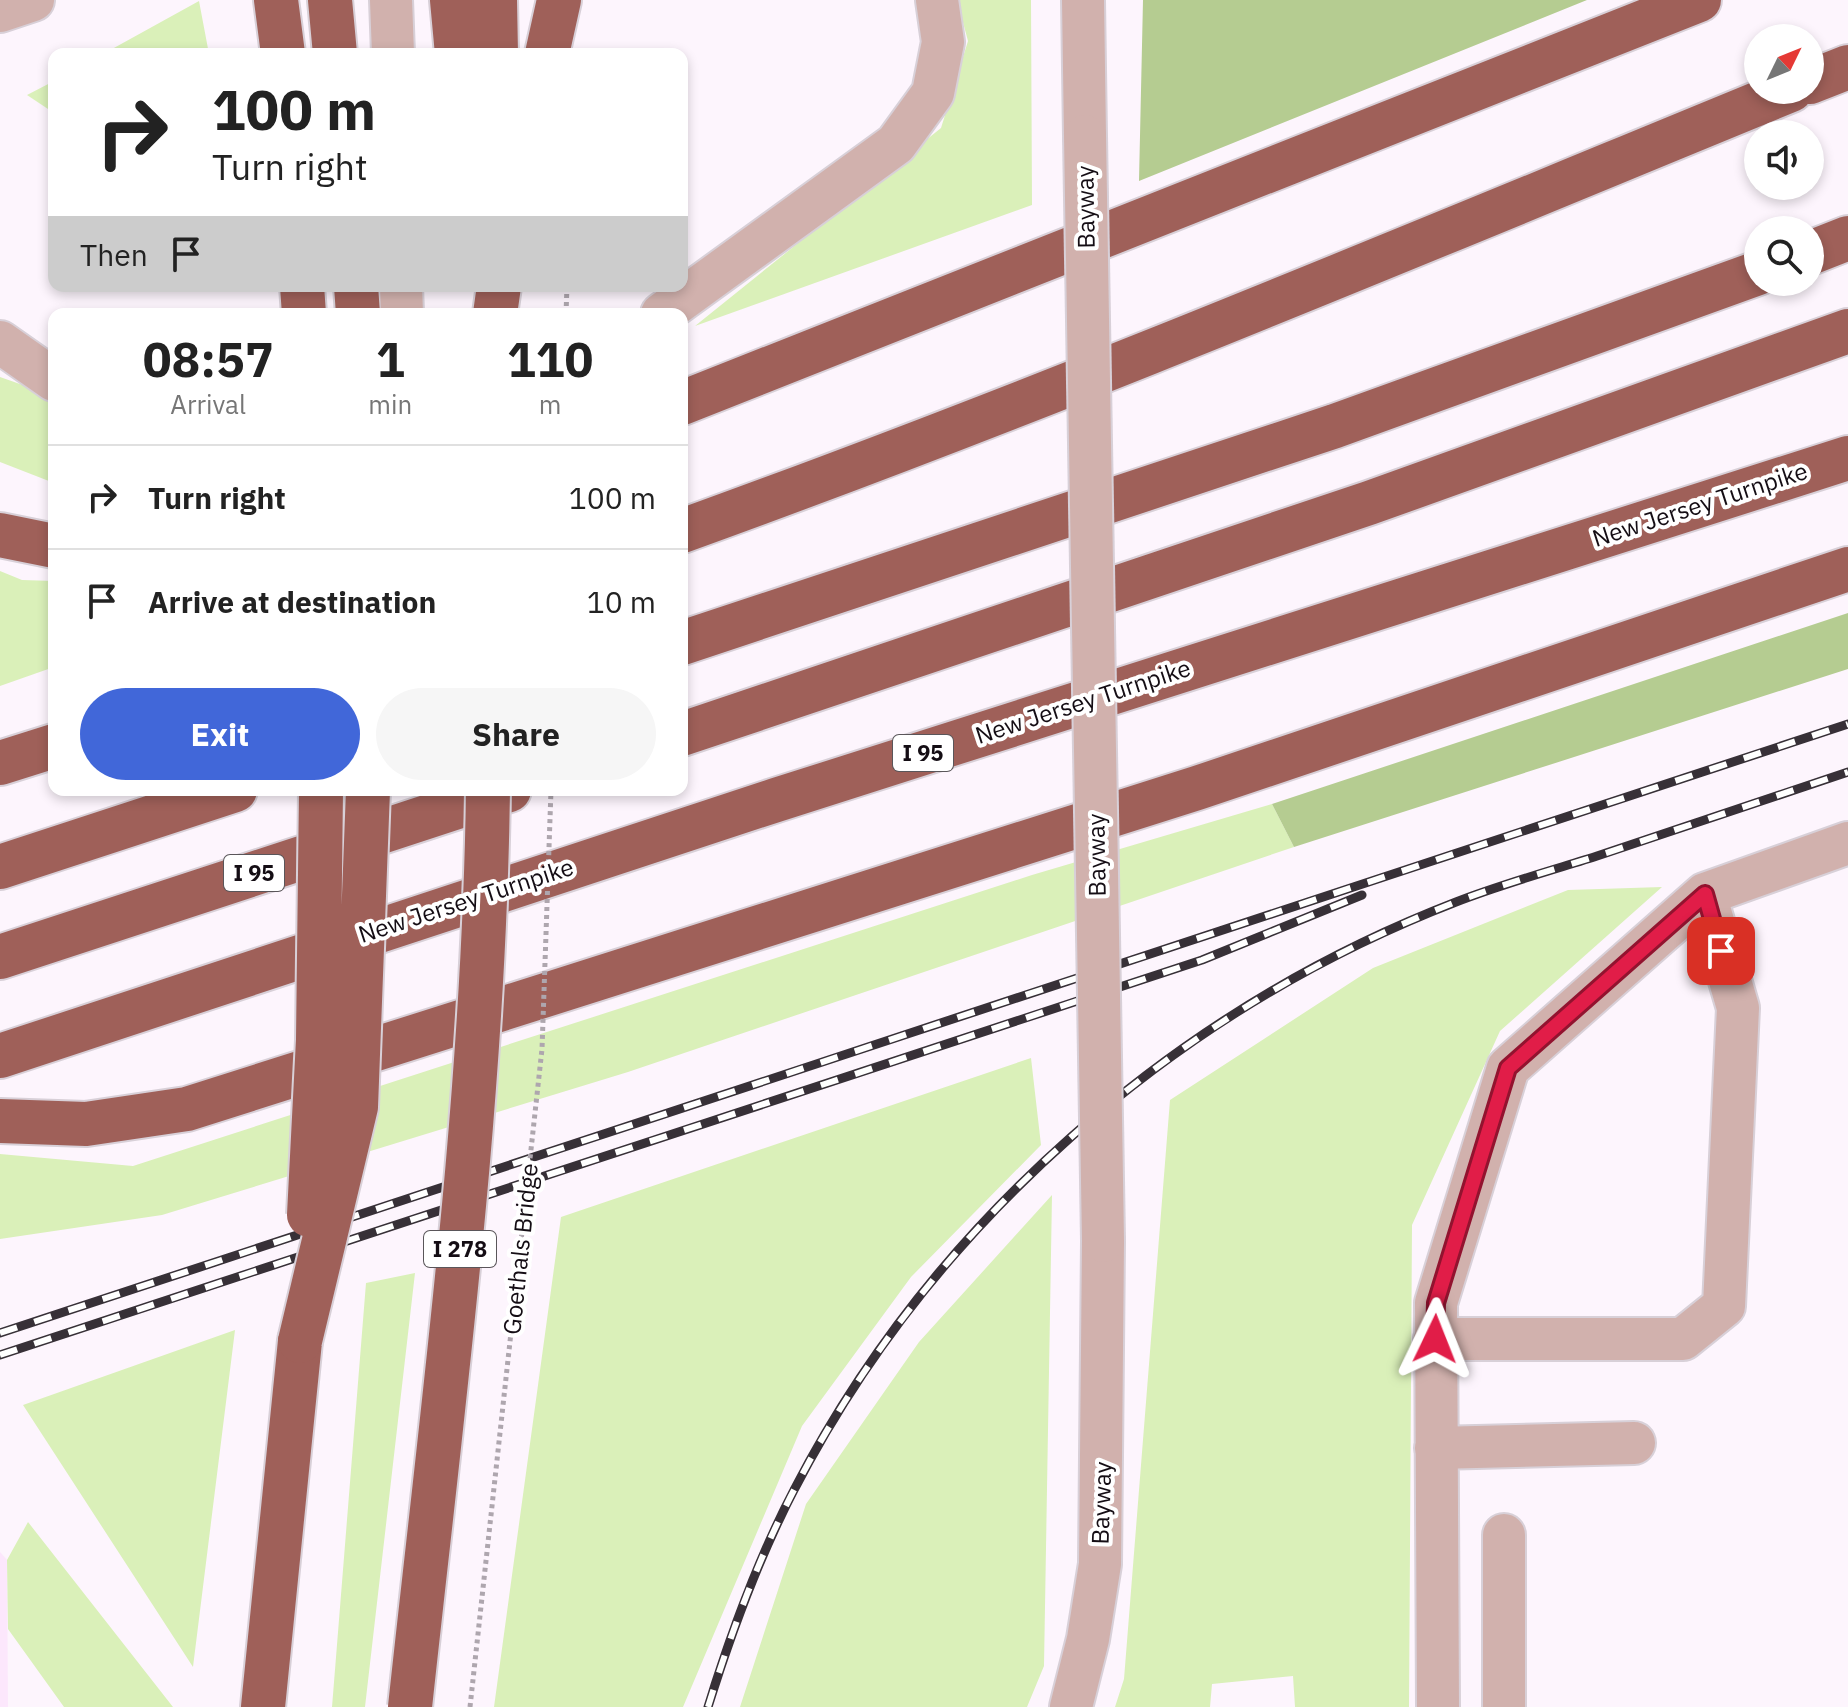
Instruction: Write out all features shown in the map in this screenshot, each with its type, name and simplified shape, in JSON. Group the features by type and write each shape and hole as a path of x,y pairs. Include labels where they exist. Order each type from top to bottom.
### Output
{"highway":[{"path":"276,0 282,48"},
{"path":"330,0 334,48"},
{"path":"452,0 456,48"},
{"path":"495,0 496,48"},
{"path":"526,48 529,0"},
{"path":"548,48 559,0"},
{"path":"688,401 1699,0"},
{"path":"1824,76 1848,67"},
{"path":"688,529 896,454 1124,364 1757,104"},
{"path":"1824,247 1848,238"},
{"path":"688,641 1335,426 1744,278"},
{"path":"688,732 1369,503 1848,331"},
{"name":"New Jersey Turnpike","path":"0,1056 776,800 1848,458"},
{"path":"0,535 48,545"},
{"path":"0,1121 86,1124 187,1109 1197,788 1848,569"},
{"path":"0,763 48,748"},
{"path":"0,867 217,796"},
{"path":"263,1707 300,1341 318,1040 321,796"},
{"path":"300,1341 356,1107 368,796"},
{"name":"I 278","path":"410,1707 460,1242 478,1004 488,796"},
{"name":"I 95","path":"0,957 491,796"}],"street":[{"path":"0,11 33,0"},
{"path":"391,0 393,48"},
{"path":"670,308 896,144 933,93 943,42 937,0"},
{"name":"Bayway","path":"1071,1707 1088,1639 1100,1564 1103,1241 1083,0"},
{"path":"0,342 48,376"},
{"path":"1438,1707 1436,1303 1508,1068 1705,894 1848,843"},
{"path":"1435,1339 1683,1339 1724,1306 1738,1008 1705,894"},
{"path":"1436,1448 1634,1443"},
{"path":"1504,1535 1504,1707"}],"path":[{"name":"Goethals Bridge","path":"470,1707 542,1049 551,796"}],"shaded area":[{"path":"0,1552 7,1560 8,1707 0,1707"}],"green space":[{"path":"957,0 1031,0 1032,205 695,326 941,128 968,41"},
{"path":"1143,0 1587,0 1139,181"},
{"path":"199,1 208,48 114,48"},
{"path":"48,84 48,109 27,95"},
{"path":"0,377 48,394 48,481 0,462"},
{"path":"0,571 22,580 48,581 48,669 0,686"},
{"path":"1848,613 1848,669 1294,847 1272,804"},
{"path":"1272,804 1294,847 628,1072 162,1215 0,1239 0,1154 133,1166 1032,875"},
{"path":"1662,887 1500,1031 1412,1225 1409,1707 1295,1707 1293,1676 1212,1684 1210,1707 1115,1707 1124,1679 1170,1100 1373,968 1568,890"},
{"path":"1031,1058 1041,1145 911,1277 802,1426 683,1707 494,1707 561,1217"},
{"path":"1052,1195 1044,1666 1027,1707 740,1707 806,1504 919,1342"},
{"path":"415,1273 365,1707 332,1707 366,1283"},
{"path":"235,1330 193,1667 23,1405"},
{"path":"28,1522 173,1707 64,1707 8,1629 7,1560"}],"railway":[{"path":"0,1333 1848,724"},
{"path":"708,1707 757,1569 794,1490 851,1393 916,1301 990,1215 1072,1136 1160,1065 1254,1002 1353,947 1473,895 1848,772"},
{"path":"0,1355 1202,960 1362,895"}],"route":[{"path":"1435,1339 1436,1303 1508,1068 1705,894 1721,951"}]}
